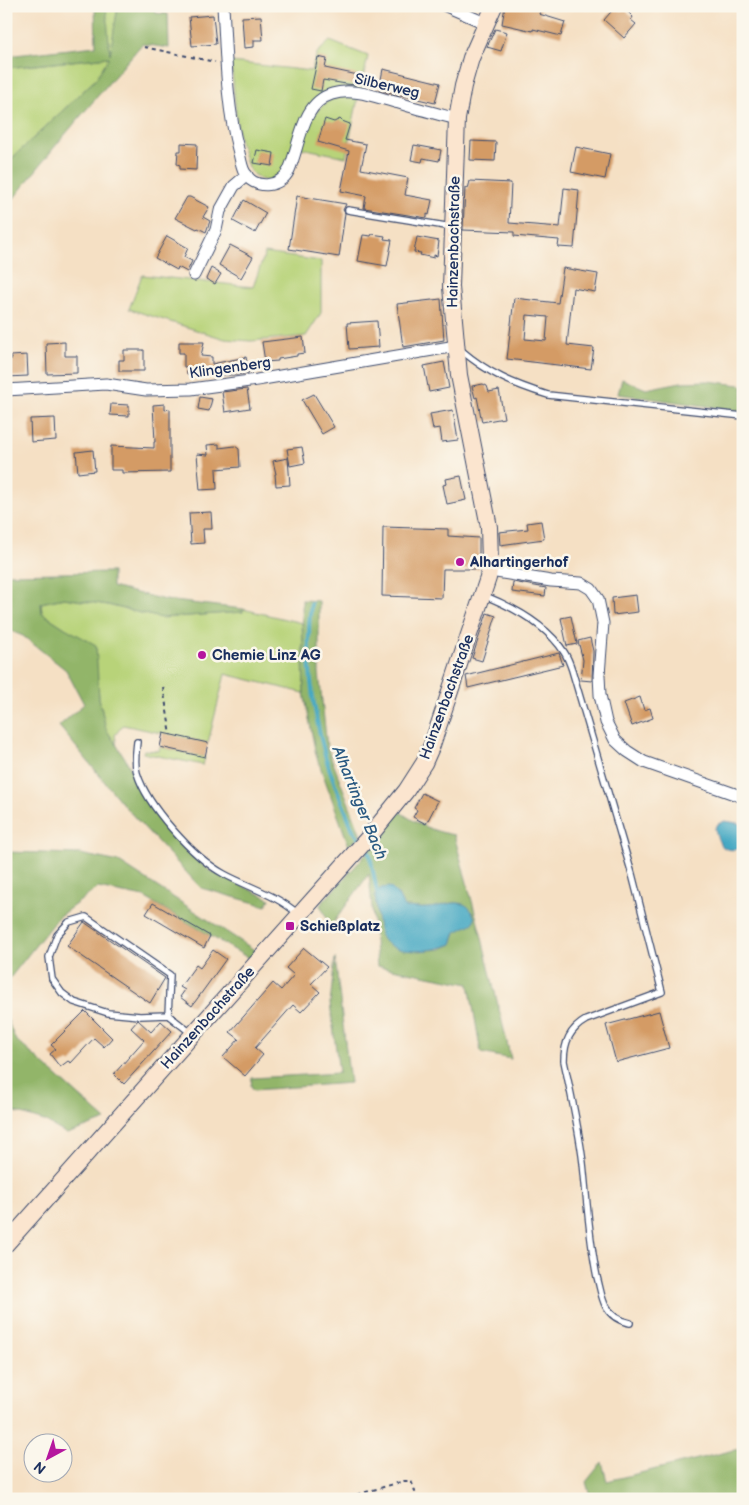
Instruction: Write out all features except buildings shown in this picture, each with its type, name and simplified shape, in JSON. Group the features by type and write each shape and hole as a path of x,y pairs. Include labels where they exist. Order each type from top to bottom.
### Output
{"street":[{"path":"194,275 216,230 220,211 234,186 247,175 244,172 234,133 229,98 223,6"},
{"path":"446,6 480,21"},
{"path":"472,6 480,21"},
{"name":"Hainzenbachstraße","path":"6,1244 368,838 406,791 424,763 432,745 490,571 488,527 459,375 451,287 457,119 480,21 494,6"},
{"name":"Silberweg","path":"247,175 250,180 267,186 284,178 289,170 300,131 308,116 322,98 331,94 343,91 360,93 457,119"},
{"name":"Klingenberg","path":"6,390 106,384 146,390 191,389 257,380 456,346"},
{"path":"490,571 551,581 580,583 591,589 598,599 603,623 599,675 600,694 606,722 615,740 627,751 644,762 743,797"}],"lane":[{"path":"348,210 453,227"},
{"path":"456,346 496,376 548,395 743,416"},
{"path":"482,595 505,604 530,619 554,639 566,654 632,874 662,992 578,1024 566,1042 564,1052 564,1061 583,1162 592,1253 601,1294 605,1306 610,1313 617,1319 630,1322"},
{"path":"138,742 135,758 136,772 155,807 187,846 223,874 272,896 300,915"},
{"path":"168,1015 170,975 86,917 69,922 57,935 49,957 52,980 62,993 74,1002 108,1013 140,1016 168,1015 193,1035"}],"path":[{"path":"144,47 214,62 226,62"},
{"path":"163,687 171,735"},
{"path":"342,1499 404,1481 411,1482 416,1499"}],"green space":[{"path":"95,6 106,6 110,54 118,6 154,6 155,13 168,14 169,48 142,44 57,144 6,208 6,164 95,80 109,57 6,68 6,56 96,46"},
{"path":"106,6 118,6 110,57 95,80 6,164 6,68 109,57"},
{"path":"330,41 368,56 361,90 341,88 322,93 283,172 268,181 260,179 248,167 238,135 231,62 311,71 317,53"},
{"path":"346,96 358,98 346,157 301,148 310,123 317,111 329,101"},
{"path":"265,253 321,261 321,313 306,336 251,341 225,339 129,309 142,275 253,287"},
{"path":"622,379 646,389 681,382 708,381 740,385 743,386 743,411 618,394"},
{"path":"112,572 112,587 165,600 243,609 243,612 161,618 108,605 64,598 41,603 42,613 96,645 99,698 106,729 162,822 180,844 209,870 270,899 266,906 201,888 126,808 59,726 84,704 66,670 23,636 6,629 6,574"},
{"path":"64,598 108,605 161,618 242,612 243,609 302,623 304,693 225,674 208,743 123,725 115,735 117,748 106,729 99,698 97,673 65,628 42,613 41,603"},
{"path":"302,600 319,601 319,673 327,747 361,835 349,846 316,755 304,693"},
{"path":"160,747 205,757 203,765 143,753 144,750 159,751"},
{"path":"400,812 426,827 454,835 481,934 511,1059 481,1053 469,984 377,966 369,874 331,926 320,905 361,860","holes":["398,895 404,907 425,908 451,903 461,904 473,912 473,923 456,932 452,944 441,949 418,951"]},
{"path":"6,852 80,854 119,862 256,951 250,959 144,897 98,888 58,917 6,983"},
{"path":"335,958 350,1083 254,1090 251,1086 252,1078 339,1073 330,1003"},
{"path":"6,1016 15,1039 106,1120 67,1134 44,1121 6,1109"},
{"path":"743,1448 743,1499 591,1499 586,1482 602,1462 607,1481"}],"water":[{"path":"725,821 743,824 743,848 731,850 726,849 720,844 715,828 718,824"},
{"path":"390,887 398,895 404,907 425,908 461,903 467,906 475,919 473,923 456,932 452,944 445,947 415,951 395,948 387,944 382,938 378,925 375,895 381,888"}],"waterway":[{"name":"Alhartinger Bach","path":"311,603 309,660 316,718 325,755 335,783 353,830 361,841"},
{"name":"Alhartinger Bach","path":"365,847 370,855 377,892"}],"place":[{"name":"Alhartingerhof","path":"460,562"},
{"name":"Chemie Linz AG","path":"202,655"},
{"name":"Schießplatz","path":"290,926"}]}
